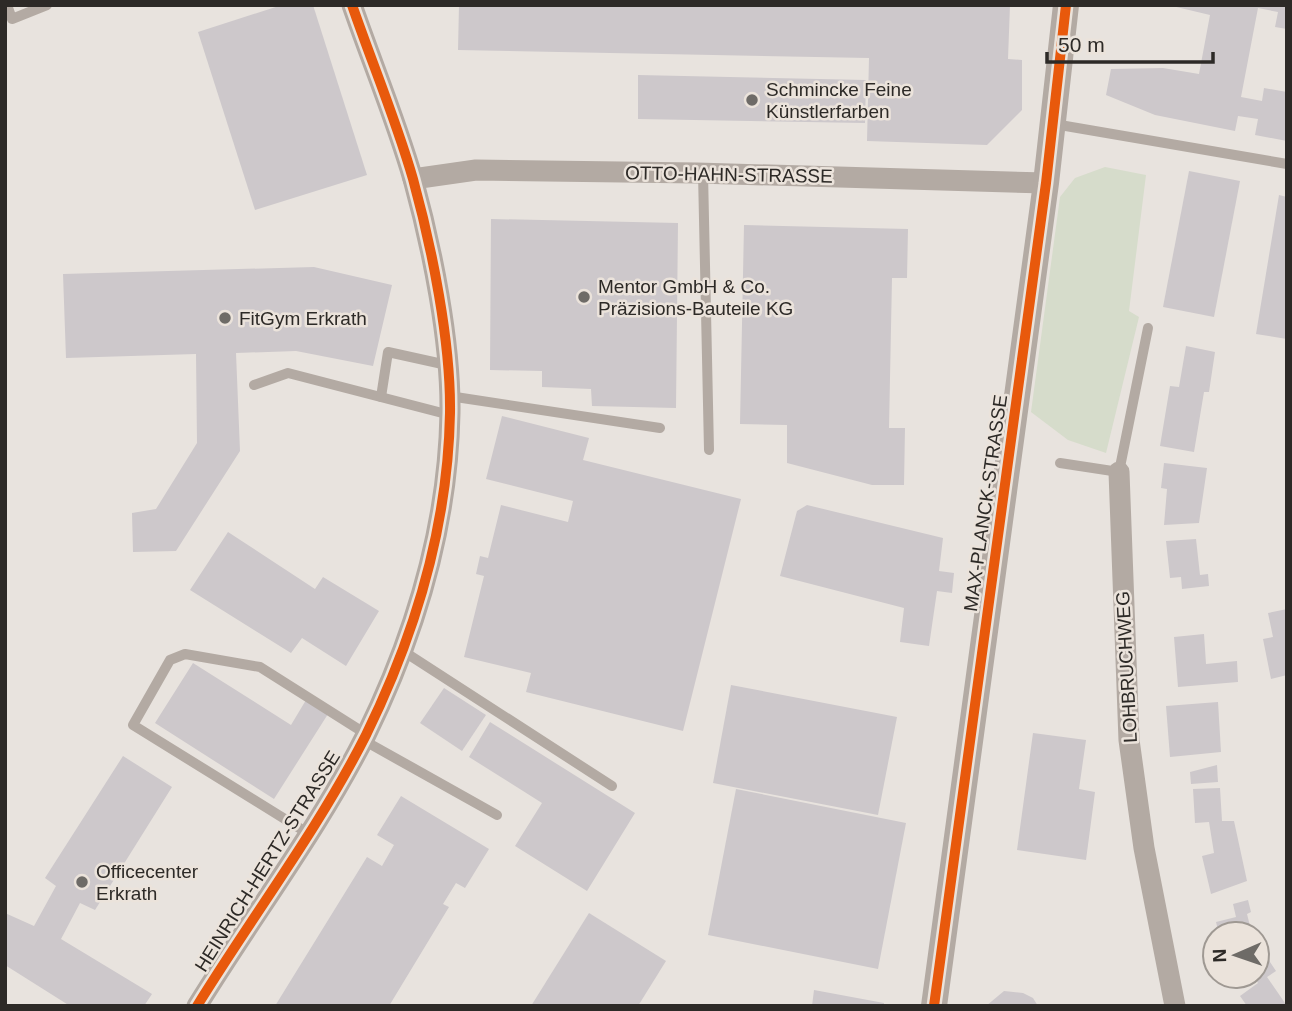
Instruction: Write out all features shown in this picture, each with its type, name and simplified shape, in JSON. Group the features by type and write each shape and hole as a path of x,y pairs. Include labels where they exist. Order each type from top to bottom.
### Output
{"street":[{"name":"HEINRICH-HERTZ-STRASSE","path":"197,1006 309,834 365,737 403,651 426,583 433,547 450,405 435,278 413,178 352,5"},
{"name":"MAX-PLANCK-STRASSE","path":"934,1006 1054,124 1066,5"},
{"name":"OTTO-HAHN-STRASSE","path":"413,178 476,170 703,173 1046,183"},
{"name":"LOHBRUCHWEG","path":"1119,472 1129,740 1144,848 1175,1006"}],"lane":[{"path":"7,5 12,19 47,5"},
{"path":"1054,124 1287,164"},
{"path":"703,173 709,450"},
{"name":"LOHBRUCHWEG","path":"1119,472 1148,328"},
{"path":"381,397 388,352 447,365"},
{"path":"254,385 288,373 381,397 660,428"},
{"path":"1060,463 1119,472"},
{"path":"403,651 612,786"},
{"path":"309,834 133,725 170,660 185,654 260,667 365,737 497,815"}],"green space":[{"path":"1105,167 1146,175 1129,311 1139,317 1106,453 1068,440 1031,412 1060,197 1075,178"}],"building":[{"path":"282,5 313,5 367,175 255,210 198,32"},
{"path":"459,5 1010,5 1008,59 1022,60 1022,110 987,145 867,141 869,58 458,50"},
{"path":"1168,5 1287,5 1287,29 1275,27 1278,12 1258,8 1241,97 1262,101 1264,88 1287,92 1287,141 1255,135 1258,119 1238,116 1235,131 1155,115 1106,95 1111,69 1163,68 1199,74 1210,15"},
{"name":"Schmincke Feine Künstlerfarben","path":"638,75 866,80 865,123 638,119"},
{"path":"1189,171 1240,181 1214,317 1163,307"},
{"path":"1279,195 1287,197 1287,339 1256,334"},
{"name":"Mentor GmbH & Co. Präzisions-Bauteile KG","path":"491,219 678,223 676,408 592,406 591,389 542,387 542,371 490,370"},
{"path":"744,225 908,229 907,278 892,278 889,428 905,428 904,485 872,485 787,463 787,425 740,424"},
{"name":"FitGym Erkrath","path":"314,267 392,285 373,366 296,351 236,353 240,451 176,551 133,552 132,513 156,509 197,443 196,354 66,358 63,274"},
{"path":"1186,346 1215,352 1209,392 1204,392 1194,452 1160,446 1170,386 1179,387"},
{"path":"502,416 589,438 583,460 741,499 683,731 526,692 531,673 464,657 484,576 476,574 480,556 488,558 501,505 568,522 573,501 486,479"},
{"path":"1164,463 1207,468 1199,523 1164,525 1167,489 1161,488"},
{"path":"807,505 943,538 939,571 954,573 952,593 937,591 929,646 900,642 904,608 780,576 797,511"},
{"path":"228,532 315,589 323,577 379,611 346,666 302,638 291,653 190,590"},
{"path":"1196,539 1200,575 1208,574 1209,586 1182,589 1181,577 1170,578 1166,541"},
{"path":"1287,609 1287,675 1271,679 1263,639 1273,637 1268,613"},
{"path":"1204,634 1206,664 1237,661 1238,682 1178,687 1174,637"},
{"path":"193,663 291,725 306,700 328,714 274,799 155,723"},
{"path":"731,685 897,717 878,815 713,783"},
{"path":"444,688 486,715 462,751 420,723"},
{"path":"1218,702 1221,752 1170,757 1166,706"},
{"path":"490,722 635,813 587,891 515,846 542,803 469,757"},
{"path":"1033,733 1086,740 1079,789 1095,792 1086,860 1017,850"},
{"name":"Officecenter Erkrath","path":"123,756 172,787 95,910 80,903 61,939 152,994 144,1006 70,1006 5,965 5,913 34,926 56,886 45,878"},
{"path":"1217,765 1218,782 1191,784 1190,772"},
{"path":"1220,788 1222,821 1234,821 1247,881 1211,894 1202,856 1214,853 1209,822 1195,823 1193,789"},
{"path":"736,789 906,823 878,969 708,935"},
{"path":"401,796 489,849 465,888 456,883 443,904 449,907 389,1006 275,1006 367,857 382,866 394,845 377,835"},
{"path":"1248,900 1251,912 1247,914 1248,920 1224,920 1236,917 1233,904"},
{"path":"589,913 666,961 638,1006 531,1006"},
{"path":"1271,983 1287,1006 1247,1006 1240,996 1248,990 1271,990"},
{"path":"814,990 884,1003 884,1006 812,1006"},
{"path":"1004,991 1023,993 1033,998 1038,1006 986,1006"}],"cycle path":[{"path":"197,1006 327,805 366,735 384,697 414,619 426,578 443,496 450,413 447,356 439,295 413,179 352,5"},
{"path":"934,1006 1046,183 1066,5"}],"place":[{"name":"Schmincke Feine Künstlerfarben","path":"752,100"},
{"name":"Mentor GmbH & Co. Präzisions-Bauteile KG","path":"584,297"},
{"name":"FitGym Erkrath","path":"225,318"},
{"name":"Officecenter Erkrath","path":"82,882"}]}
